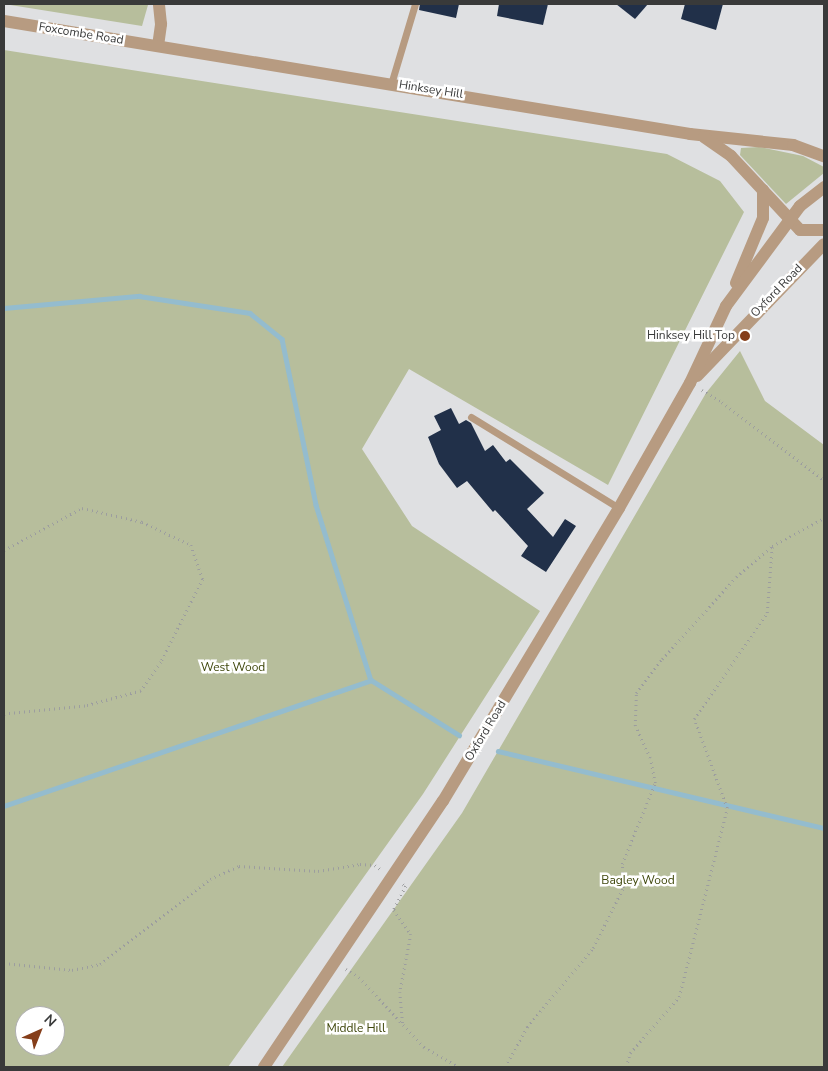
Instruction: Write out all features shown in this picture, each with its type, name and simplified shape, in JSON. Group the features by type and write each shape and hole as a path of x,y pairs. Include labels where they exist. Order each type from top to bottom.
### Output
{"street":[{"path":"158,46 162,24 159,4"},
{"name":"Foxcombe Road","path":"4,21 158,46"},
{"name":"Hinksey Hill","path":"158,46 702,136 792,145 824,156"},
{"name":"Hinksey Hill","path":"702,136 731,156 789,220"},
{"name":"Oxford Road","path":"726,306 800,206 824,188"},
{"name":"Oxford Road","path":"264,1067 443,801 619,508 690,383 726,306 763,218 763,190"},
{"path":"789,220 800,230 824,230"},
{"name":"Oxford Road","path":"690,383 824,244"}],"lane":[{"path":"391,84 415,4"},
{"path":"471,417 619,508"}],"path":[{"path":"690,383 722,402 824,480"},
{"path":"4,550 82,508 142,522 191,545 203,580 161,662 141,692 85,706 4,714"},
{"path":"506,1067 527,1027 593,948 623,888 622,864 655,783 650,758 635,726 636,693 704,610 772,546 824,518"},
{"path":"626,1067 630,1053 679,997 727,808 694,719 767,613 772,546"},
{"path":"4,963 72,970 100,964 210,879 239,866 318,871 360,864 375,865 406,886 394,910 411,934 400,992 403,1024"},
{"path":"350,972 424,1047 459,1067"}],"green space":[{"path":"4,4 147,4 148,5 142,26"},
{"name":"West Wood","path":"4,50 667,154 720,181 744,212 608,485 409,369 362,449 412,526 540,611 423,794 228,1067 4,1067"},
{"path":"759,147 803,156 824,167 824,173 786,204 740,155 741,148"},
{"name":"Bagley Wood","path":"740,351 765,401 824,445 824,1067 282,1067 462,813 706,393"}],"building":[{"path":"420,4 459,4 456,18 419,10"},
{"path":"499,4 548,4 543,25 497,16"},
{"path":"616,4 648,4 635,19"},
{"path":"685,4 723,4 716,30 681,19"},
{"path":"451,408 459,424 466,420 471,423 485,451 493,445 506,462 510,459 544,493 527,509 553,537 565,519 576,526 546,572 521,556 528,546 495,510 493,512 467,481 457,488 439,464 428,437 441,430 434,416"}],"waterway":[{"path":"4,308 139,296 250,313 282,339 316,505 371,680"},
{"path":"4,806 371,680 459,735"},
{"path":"498,751 824,828"}],"place":[{"name":"Hinksey Hill Top","path":"745,336"}],"park label":[{"name":"Middle Hill","path":"356,1029"}]}
